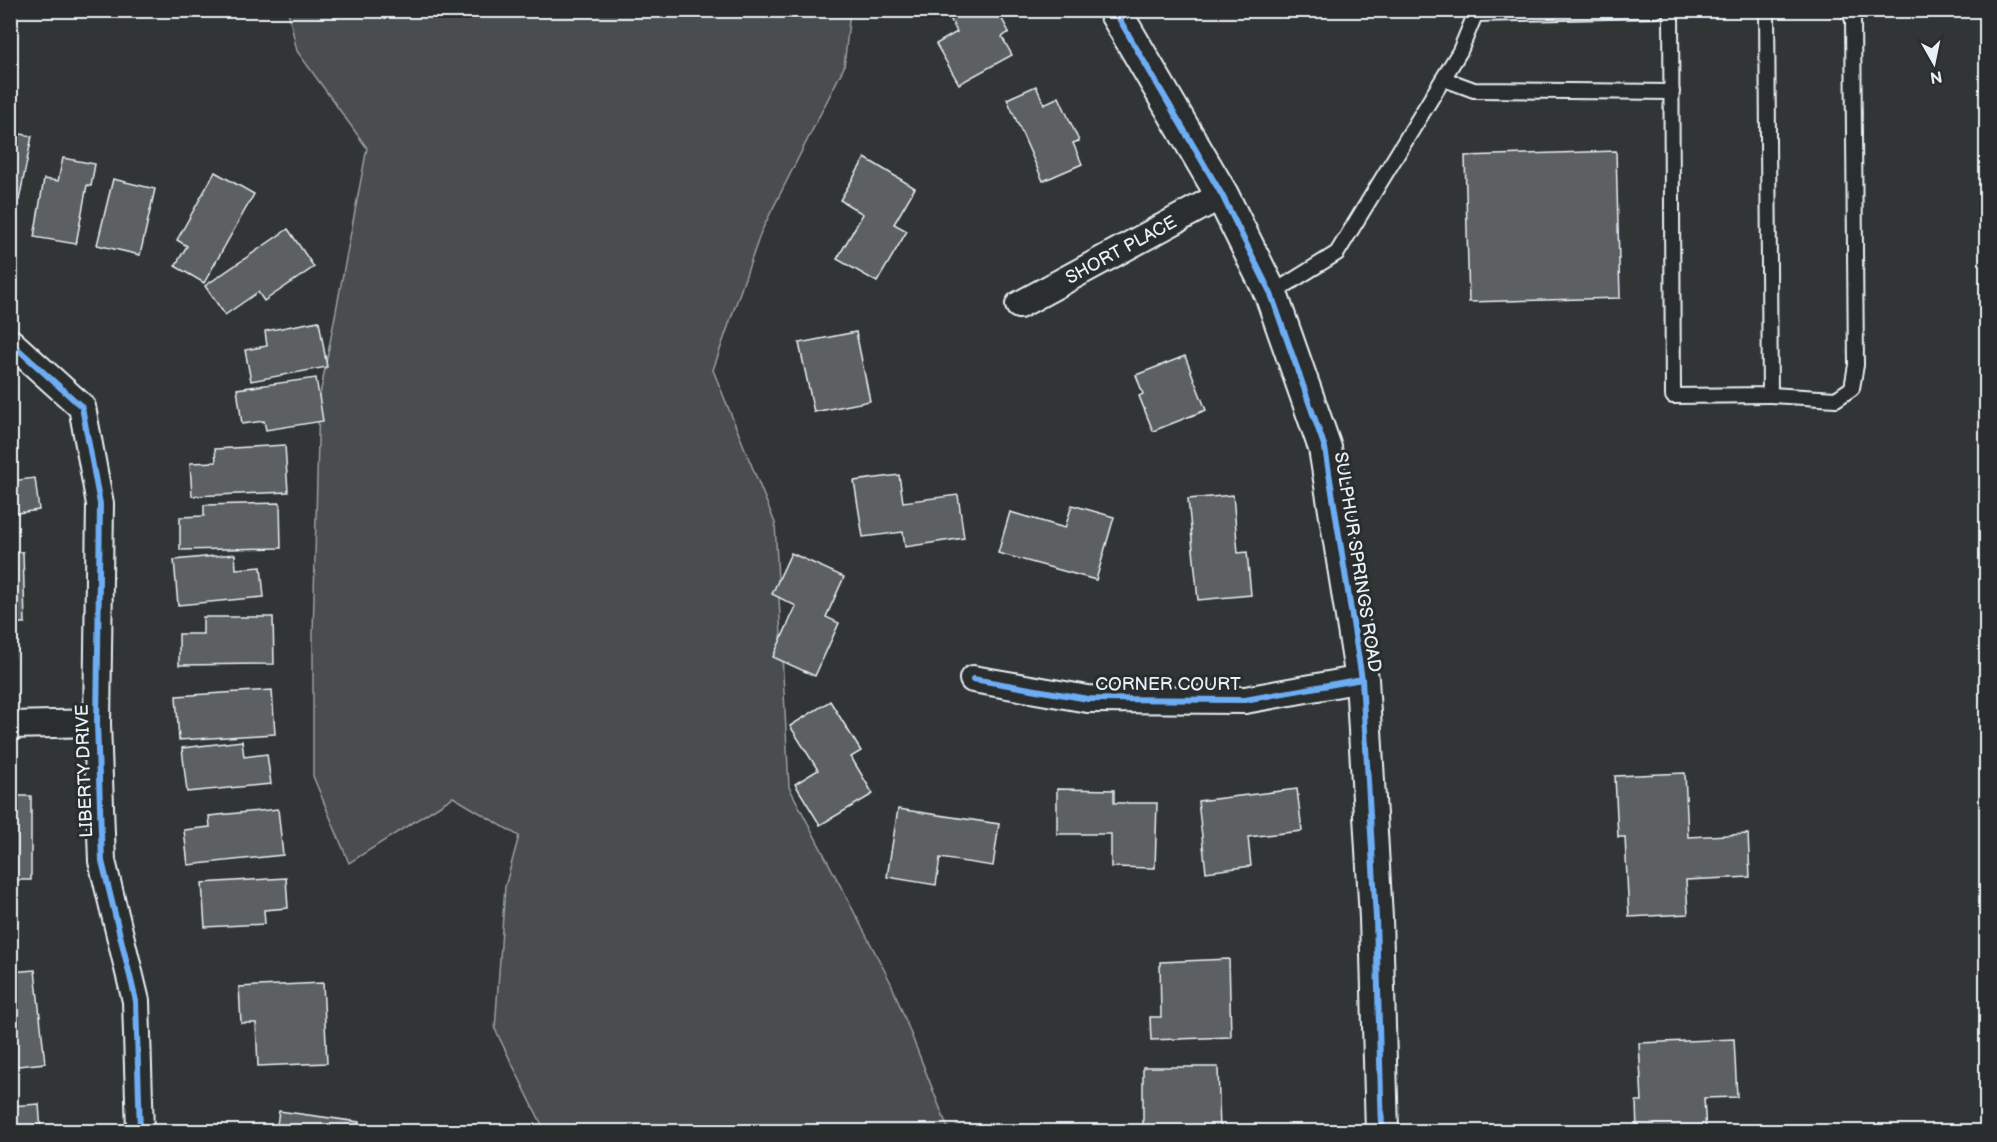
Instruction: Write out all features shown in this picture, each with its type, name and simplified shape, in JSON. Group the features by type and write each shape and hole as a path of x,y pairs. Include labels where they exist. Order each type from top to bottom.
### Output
{"street":[{"name":"SULPHUR SPRINGS ROAD","path":"1114,10 1222,195 1271,294 1325,448 1362,680 1375,902 1382,1131"},
{"name":"SHORT PLACE","path":"1019,305 1222,195"},
{"name":"LIBERTY DRIVE","path":"10,342 82,407 100,504 97,723 102,861 136,1001 140,1131"},
{"name":"CORNER COURT","path":"973,679 1088,699 1245,700 1362,680"},
{"path":"10,725 97,723"}],"lane":[{"path":"1271,294 1337,253 1461,51 1476,12 1657,10"},
{"path":"1671,10 1673,396 1770,394 1836,399 1852,388 1856,365 1854,18 1846,10"},
{"path":"1767,10 1770,394"},
{"path":"1444,79 1474,90 1672,92"}],"shaded area":[{"path":"288,11 850,11 844,67 761,232 713,370 775,523 789,787 891,983 947,1126 952,1131 545,1131 495,1029 505,887 519,836 453,797 349,863 313,776 313,635 319,400 367,148 297,51"}],"building":[{"path":"946,10 997,10 1009,32 1002,37 1012,55 959,84 936,44 957,32"},
{"path":"1036,86 1044,104 1059,97 1079,141 1073,143 1082,164 1043,181 1007,99"},
{"path":"10,132 32,136 19,200 10,198"},
{"path":"1616,151 1620,298 1469,302 1465,156"},
{"path":"63,158 95,164 91,186 87,185 76,244 34,237 44,179 58,181"},
{"path":"865,158 915,188 894,224 907,231 877,282 837,259 863,214 840,200"},
{"path":"215,172 254,194 204,283 175,266 187,246 177,240"},
{"path":"113,179 155,189 140,255 97,245"},
{"path":"288,229 314,267 264,301 258,292 225,315 205,286"},
{"path":"319,321 327,367 251,381 245,350 267,346 265,331"},
{"path":"856,332 870,401 814,412 799,343"},
{"path":"1185,356 1206,410 1153,431 1139,396 1143,394 1136,375"},
{"path":"316,378 323,421 266,430 264,421 242,424 237,389"},
{"path":"285,445 288,492 192,496 190,463 216,462 215,449"},
{"path":"10,474 11,481 35,478 39,510 10,514"},
{"path":"899,475 903,502 958,495 964,538 905,547 903,532 863,537 854,481"},
{"path":"1233,495 1238,553 1247,552 1251,595 1198,600 1188,499"},
{"path":"280,503 281,548 180,550 180,517 204,516 204,505"},
{"path":"1072,505 1114,517 1096,580 998,553 1010,512 1065,528"},
{"path":"10,552 23,552 25,623 13,623 14,656 10,656"},
{"path":"791,553 844,577 826,617 839,623 815,676 773,657 796,606 772,594"},
{"path":"235,554 236,569 261,567 264,597 178,605 174,560"},
{"path":"203,617 273,617 274,664 179,665 179,634 203,634"},
{"path":"272,690 275,734 179,740 176,696"},
{"path":"830,701 861,751 851,757 873,794 820,825 795,784 818,770 790,726"},
{"path":"242,741 244,757 267,754 271,784 187,792 182,748"},
{"path":"1685,773 1688,837 1748,834 1750,877 1686,880 1688,914 1629,917 1625,837 1618,837 1615,776"},
{"path":"1057,789 1114,790 1114,803 1157,803 1155,868 1111,867 1111,834 1057,834"},
{"path":"1297,789 1302,831 1248,837 1251,866 1206,872 1198,801"},
{"path":"10,796 31,796 31,880 10,880"},
{"path":"278,809 283,855 188,865 184,830 210,827 209,816"},
{"path":"898,809 999,824 993,866 940,858 936,885 887,877"},
{"path":"286,878 288,908 264,910 265,924 205,927 202,883"},
{"path":"1229,959 1231,1037 1151,1040 1150,1017 1161,1017 1160,962"},
{"path":"35,970 45,1063 10,1067 10,972"},
{"path":"323,983 327,1063 258,1066 256,1023 241,1023 239,987"},
{"path":"1734,1039 1737,1097 1704,1098 1706,1132 1637,1132 1636,1101 1642,1101 1639,1043"},
{"path":"1143,1067 1218,1067 1220,1132 1143,1132"},
{"path":"39,1104 41,1132 10,1132 10,1106"},
{"path":"279,1111 359,1122 358,1132 276,1132"}],"cycle path":[{"path":"1114,10 1222,195 1271,294 1325,448 1362,679 1376,918 1382,1132"},
{"path":"10,342 82,407 100,504 97,723 102,861 136,1001 140,1132"},
{"path":"973,679 1088,699 1245,700 1362,679"}]}
